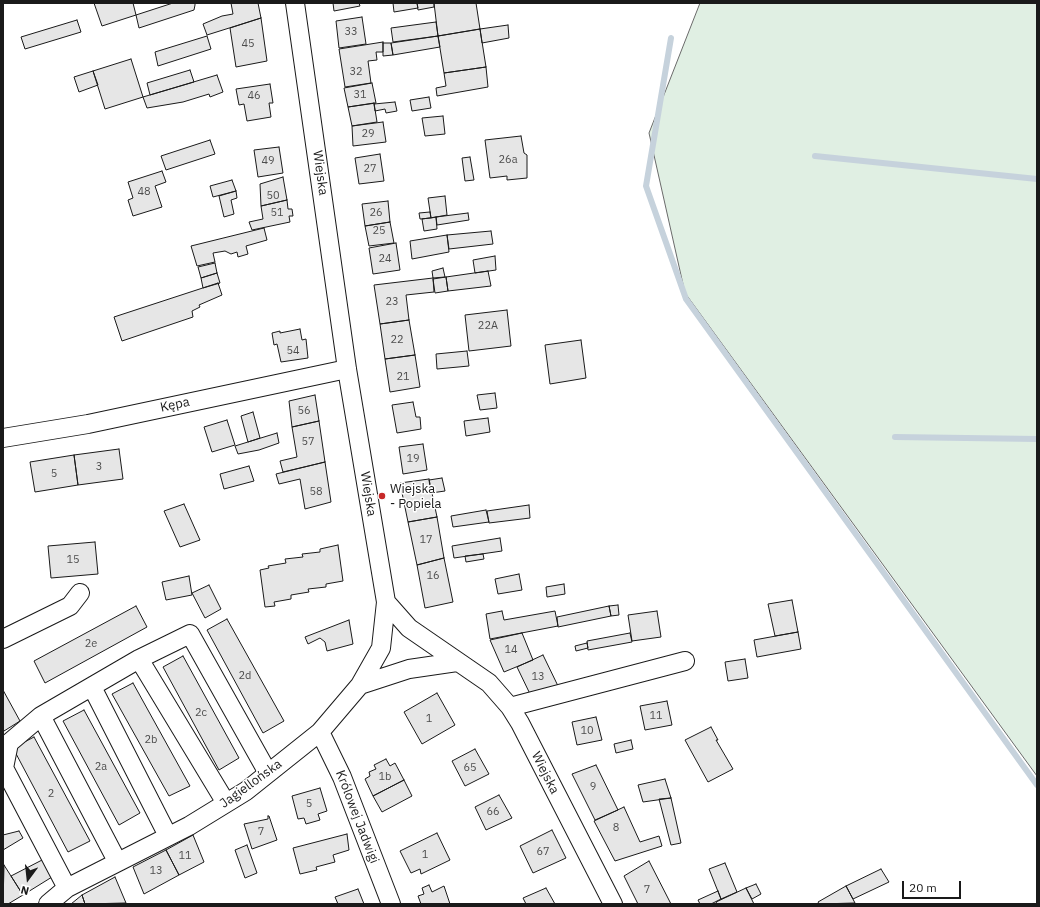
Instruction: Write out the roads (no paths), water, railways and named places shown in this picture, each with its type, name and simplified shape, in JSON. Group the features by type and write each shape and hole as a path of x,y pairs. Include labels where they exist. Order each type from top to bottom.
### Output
{"street":[{"name":"Wiejska","path":"295,3 347,369 386,602 409,628 489,683 510,707 520,723 613,904"},
{"name":"Kępa","path":"3,438 88,424 347,369"},
{"path":"3,639 70,606 80,593"},
{"name":"Jagiellońska","path":"48,904 67,888 117,861 189,826 246,791 320,732 360,685 381,648 386,602"},
{"path":"67,888 4,768 9,743 41,716 139,659 190,634 268,773"},
{"path":"139,659 226,803"},
{"path":"510,707 685,661"},
{"path":"360,685 409,669 458,662"},
{"path":"92,687 168,836"},
{"path":"41,716 117,861"},
{"name":"Królowej Jadwigi","path":"320,732 342,777 391,904"}],"waterway":[{"path":"671,38 646,186 686,299 1037,785"},
{"path":"815,156 1037,179"},
{"path":"895,437 1037,439"}],"place":[{"name":"Wiejska - Popiela","path":"382,496"}]}
